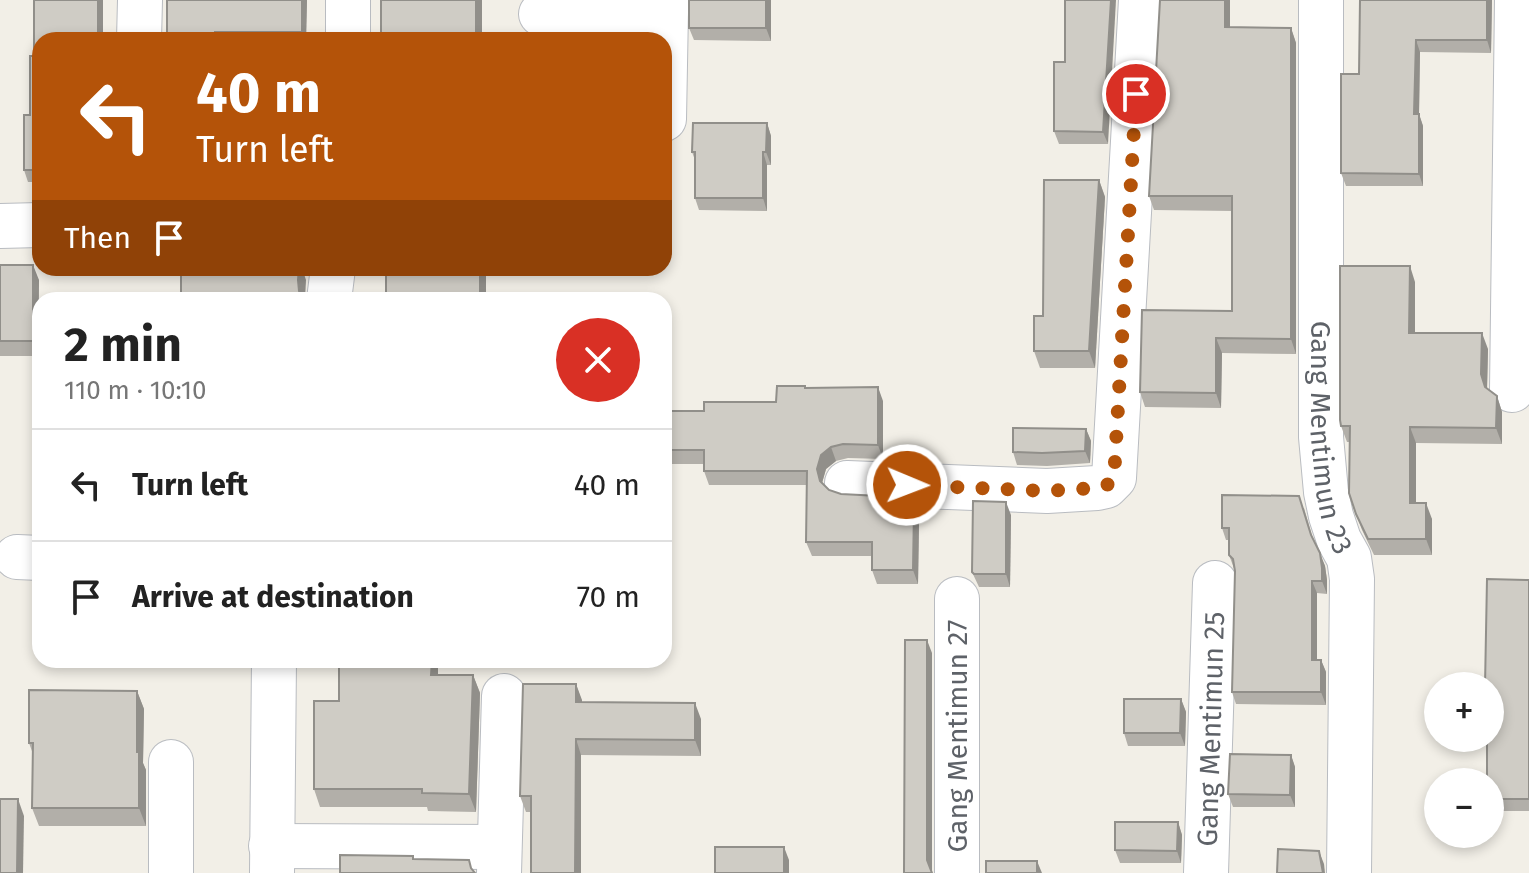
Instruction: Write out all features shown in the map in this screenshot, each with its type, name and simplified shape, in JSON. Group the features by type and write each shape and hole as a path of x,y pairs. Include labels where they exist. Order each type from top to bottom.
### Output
{"street":[{"path":"139,32 140,0"},
{"path":"348,0 348,32"},
{"path":"847,483 1047,491 1097,488 1106,486 1114,478 1141,0"},
{"name":"Gang Mentimun 23","path":"1321,0 1321,437 1331,516 1349,558 1352,579 1349,873"},
{"path":"1512,390 1517,0"},
{"path":"541,14 666,5 666,32"},
{"path":"0,226 32,225"},
{"name":"Gang Mentimun 25","path":"1206,873 1215,583"},
{"name":"Gang Mentimun 27","path":"957,599 957,873"},
{"path":"274,668 272,860 498,860 504,696"},
{"path":"171,762 171,873"}],"building":[{"path":"34,0 98,0 98,32 34,32"},
{"path":"167,0 302,0 302,32 167,32"},
{"path":"381,0 476,0 476,32 381,32"},
{"path":"689,0 766,0 766,28 689,28"},
{"path":"1065,0 1111,0 1103,132 1054,131 1054,62 1065,62"},
{"path":"1160,0 1225,0 1225,27 1291,28 1291,339 1216,338 1216,393 1140,392 1142,310 1232,311 1232,196 1149,196"},
{"path":"1360,0 1487,0 1487,40 1416,40 1414,114 1419,114 1419,174 1341,173 1341,74 1359,74"},
{"path":"30,56 32,170 24,170 24,115 30,115"},
{"path":"693,123 767,123 766,152 763,152 763,198 695,198"},
{"path":"1044,180 1099,180 1089,351 1034,351 1034,316 1043,316"},
{"path":"0,265 32,265 32,341 0,341"},
{"path":"1340,266 1410,266 1409,333 1482,333 1481,374 1485,387 1497,396 1496,428 1410,427 1410,503 1426,503 1426,539 1368,539 1349,493 1350,426 1341,426 1340,420"},
{"path":"181,276 298,276 300,292 181,292"},
{"path":"386,276 480,276 480,292 386,292"},
{"path":"777,386 878,387 878,445 843,444 831,447 821,455 817,469 820,481 829,490 841,494 879,496 879,508 914,508 913,570 872,570 872,542 806,542 807,471 704,471 704,450 672,450 672,411 704,411 704,402 776,402"},
{"path":"1013,428 1086,429 1085,451 1013,452"},
{"path":"1222,495 1299,496 1320,553 1322,568 1322,581 1312,581 1312,660 1321,660 1321,692 1232,692 1235,571 1229,555 1229,528 1222,528"},
{"path":"973,501 1006,502 1006,574 972,572"},
{"path":"1487,579 1529,580 1529,799 1504,799 1504,768 1487,768 1487,752 1504,752 1504,672 1485,672"},
{"path":"905,640 927,640 927,860 932,873 904,873"},
{"path":"339,668 431,668 431,675 473,675 469,794 422,793 422,789 314,789 314,701 339,701"},
{"path":"523,684 576,684 576,702 695,703 695,740 576,739 575,873 531,873 531,796 520,796"},
{"path":"29,690 137,691 139,808 32,808 33,743 29,743"},
{"path":"1124,699 1181,699 1180,733 1124,733"},
{"path":"1230,754 1291,755 1290,795 1228,794"},
{"path":"0,799 18,799 17,873 0,873"},
{"path":"1115,822 1178,822 1177,851 1115,850"},
{"path":"715,847 784,847 784,873 715,873"},
{"path":"1278,849 1319,851 1323,873 1277,873"},
{"path":"340,855 469,860 475,873 340,873"},
{"path":"986,861 1037,861 1037,873 986,873"}],"route":[{"path":"907,485 1047,491 1097,488 1106,486 1114,478 1136,94"}]}
